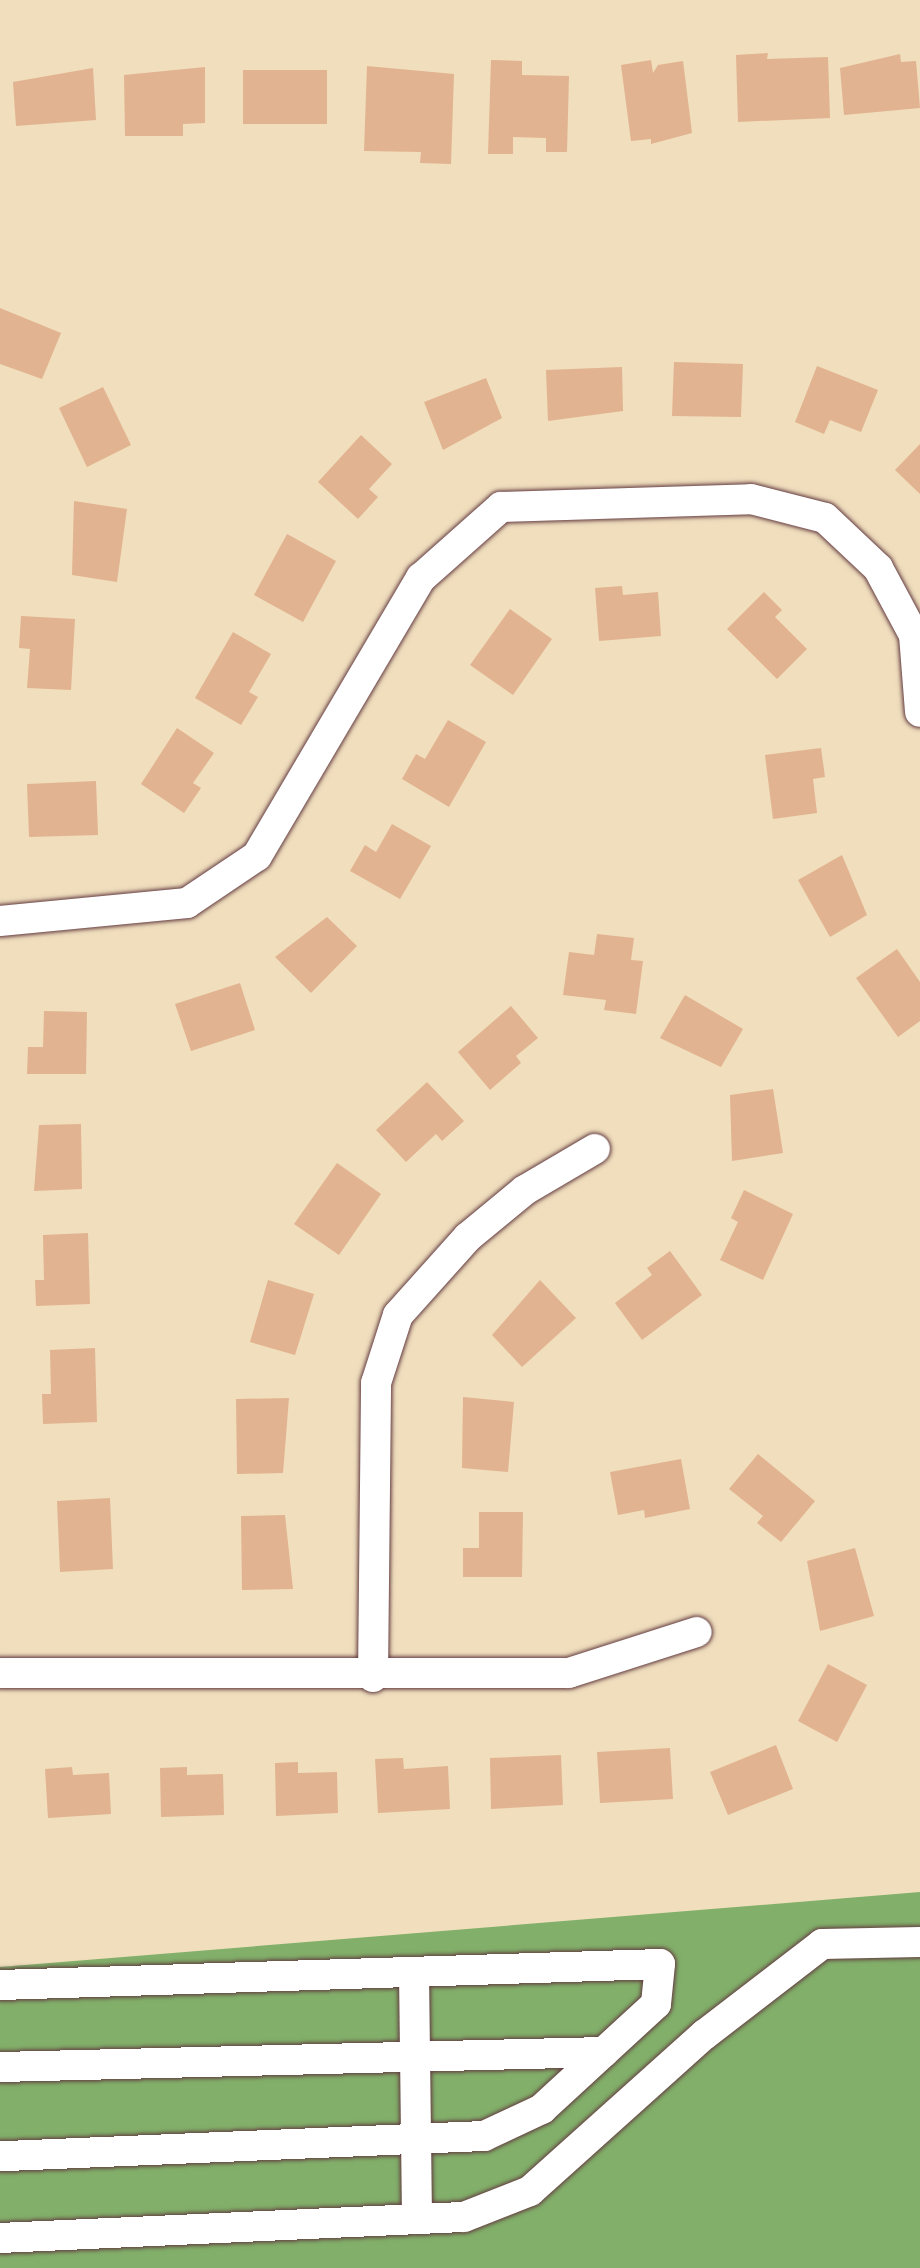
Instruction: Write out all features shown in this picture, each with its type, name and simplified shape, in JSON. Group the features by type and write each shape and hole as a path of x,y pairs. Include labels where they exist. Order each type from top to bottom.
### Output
{"street":[{"path":"0,921 187,903 257,856 422,578 501,508 751,499 825,518 878,568 914,635 920,712"},
{"path":"373,1677 376,1383 398,1315 468,1237 525,1190 595,1149"},
{"path":"0,1673 373,1677 569,1673 697,1632"},
{"path":"0,2238 464,2217 530,2191 704,2035 822,1944 920,1942"},
{"path":"0,1985 660,1964 656,2004 542,2109 484,2136 417,2136 0,2156"},
{"path":"414,1972 410,2057 417,2136 417,2219"},
{"path":"0,2067 604,2052"}],"green space":[{"path":"920,1892 920,2268 0,2268 0,1967"}],"building":[{"path":"768,53 767,59 828,57 830,118 738,122 736,55"},
{"path":"900,54 901,62 916,61 920,108 844,115 840,68"},
{"path":"491,60 522,61 522,75 569,76 567,152 546,152 546,138 513,137 513,154 488,154"},
{"path":"651,60 653,73 658,65 683,61 692,133 651,144 651,139 631,141 621,65"},
{"path":"367,66 454,74 451,164 420,163 421,152 364,151"},
{"path":"205,67 205,123 183,124 183,136 125,136 124,75"},
{"path":"93,68 96,120 16,126 13,82"},
{"path":"243,70 327,70 327,124 243,124"},
{"path":"0,308 61,333 42,379 0,364"},
{"path":"674,362 743,364 741,417 672,416"},
{"path":"817,366 878,390 861,432 830,420 824,434 795,422"},
{"path":"622,367 623,411 548,421 546,370"},
{"path":"486,378 502,418 443,450 424,402"},
{"path":"103,387 131,445 87,467 59,408"},
{"path":"361,435 392,464 369,489 378,497 358,519 318,482"},
{"path":"920,444 920,494 895,470"},
{"path":"74,501 127,509 117,582 72,575"},
{"path":"287,534 336,561 303,622 254,595"},
{"path":"622,586 623,595 658,592 661,636 599,641 595,588"},
{"path":"764,592 782,610 775,617 807,649 777,679 727,629"},
{"path":"510,609 552,639 513,695 470,665"},
{"path":"21,616 75,619 71,690 27,688 30,649 19,648"},
{"path":"233,632 271,654 249,692 258,697 241,725 195,698"},
{"path":"448,720 486,742 449,807 402,779 416,754 425,759"},
{"path":"177,728 214,753 193,783 201,788 184,813 141,784"},
{"path":"821,748 825,777 813,779 817,813 773,819 765,755"},
{"path":"96,781 98,835 29,837 27,784"},
{"path":"392,824 431,846 400,899 350,871 365,845 376,852"},
{"path":"842,855 867,915 830,937 798,880"},
{"path":"327,917 357,946 311,993 275,957"},
{"path":"597,934 634,938 631,960 643,961 636,1014 604,1010 606,1000 563,995 569,952 594,955"},
{"path":"897,949 920,982 920,1021 898,1037 856,978"},
{"path":"240,983 255,1030 191,1051 175,1004"},
{"path":"685,995 743,1029 721,1067 660,1038"},
{"path":"511,1006 538,1038 516,1056 521,1063 490,1090 458,1052"},
{"path":"44,1011 87,1012 86,1074 27,1074 28,1047 43,1047"},
{"path":"427,1082 464,1121 442,1141 436,1134 406,1162 376,1130"},
{"path":"773,1089 783,1153 732,1161 730,1095"},
{"path":"81,1124 82,1189 34,1191 39,1125"},
{"path":"337,1163 381,1194 339,1255 294,1224"},
{"path":"744,1190 793,1214 763,1280 720,1260 738,1222 731,1218"},
{"path":"88,1233 90,1304 36,1306 35,1280 44,1280 43,1235"},
{"path":"670,1251 702,1295 642,1340 615,1303 652,1275 647,1268"},
{"path":"268,1280 314,1294 295,1355 250,1342"},
{"path":"540,1280 576,1318 522,1367 492,1335"},
{"path":"95,1348 97,1422 43,1424 42,1394 51,1394 50,1350"},
{"path":"463,1397 514,1402 508,1472 462,1468"},
{"path":"289,1398 283,1473 237,1474 236,1399"},
{"path":"758,1454 815,1501 781,1542 757,1523 763,1516 729,1489"},
{"path":"681,1459 690,1509 645,1518 644,1510 618,1515 610,1472"},
{"path":"110,1498 113,1569 60,1572 57,1501"},
{"path":"479,1512 523,1512 522,1577 463,1577 463,1548 479,1548"},
{"path":"285,1515 293,1589 242,1590 241,1516"},
{"path":"855,1548 874,1616 820,1631 807,1561"},
{"path":"828,1664 867,1685 837,1742 798,1721"},
{"path":"776,1745 793,1789 728,1815 710,1772"},
{"path":"670,1748 673,1799 600,1803 597,1752"},
{"path":"561,1755 563,1805 491,1809 490,1758"},
{"path":"403,1758 404,1769 448,1766 450,1809 378,1813 375,1759"},
{"path":"298,1762 298,1773 337,1772 338,1813 276,1816 275,1763"},
{"path":"72,1767 73,1775 109,1773 111,1814 48,1818 45,1769"},
{"path":"187,1767 187,1775 223,1774 224,1815 161,1817 160,1768"}]}
